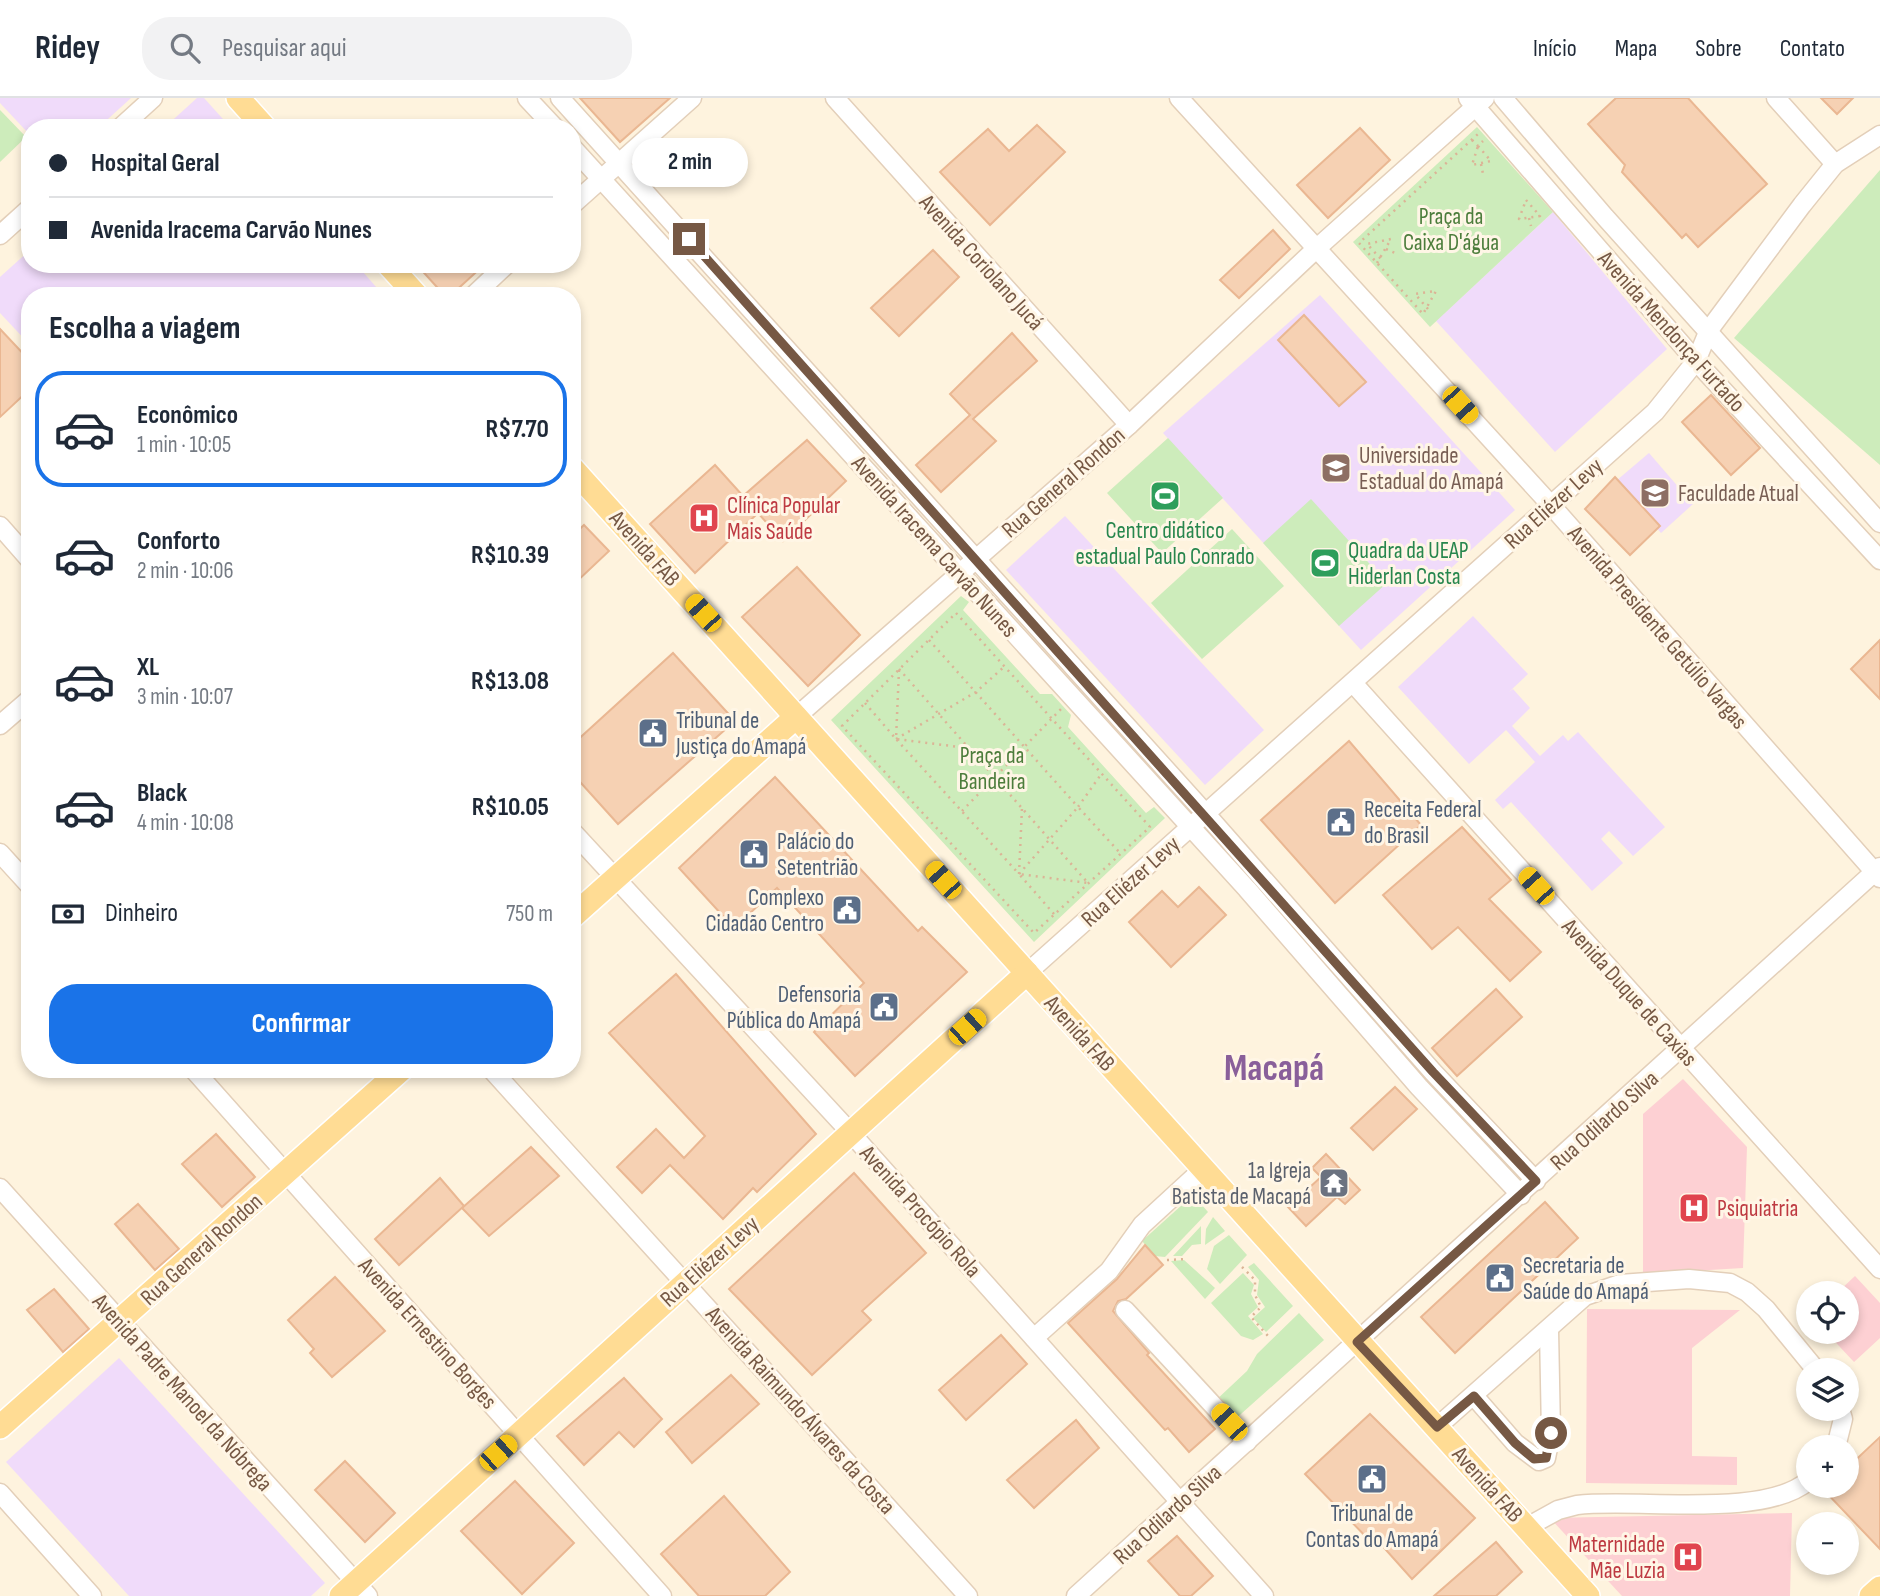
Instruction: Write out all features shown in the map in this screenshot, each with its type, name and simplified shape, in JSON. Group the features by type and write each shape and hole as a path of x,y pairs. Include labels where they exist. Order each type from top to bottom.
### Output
{"main road":[{"path":"238,98 257,119"},
{"path":"396,273 409,287"},
{"name":"Avenida FAB","path":"581,478 1588,1596"},
{"name":"Rua General Rondon","path":"581,909 796,717"},
{"name":"Rua Eliézer Levy","path":"355,1592 519,1434 1027,973"},
{"name":"Rua General Rondon","path":"0,1427 392,1078"},
{"path":"1871,1596 1880,1588"}],"street":[{"path":"130,119 153,98"},
{"path":"527,98 547,119"},
{"name":"Avenida Iracema Carvão Nunes","path":"560,98 580,119"},
{"path":"581,197 692,98"},
{"name":"Avenida Coriolano Jucá","path":"835,98 1129,425"},
{"name":"Avenida Presidente Getúlio Vargas","path":"1179,98 1550,504 1878,873"},
{"name":"Avenida Mendonça Furtado","path":"1503,98 1605,217 1880,523"},
{"path":"1776,98 1835,164"},
{"name":"Rua General Rondon","path":"796,717 1129,425 1476,101"},
{"name":"Avenida Mendonça Furtado","path":"1476,101 1587,236 1696,361 1880,560"},
{"name":"Avenida Iracema Carvão Nunes","path":"581,120 1071,668 1206,814 1433,1072 1536,1181"},
{"name":"Rua Eliézer Levy","path":"1027,973 1655,412 1696,361 1709,330 1835,164 1880,135"},
{"name":"Avenida Iracema Carvão Nunes","path":"581,157 1190,827 1419,1087 1521,1195"},
{"path":"0,235 21,216"},
{"path":"1587,236 1605,217"},
{"path":"482,287 497,273"},
{"path":"863,465 879,451"},
{"path":"1819,491 1835,474"},
{"path":"0,526 21,549"},
{"path":"1056,682 1071,668"},
{"name":"Avenida Duque de Caxias","path":"1353,683 1880,1269"},
{"path":"0,725 21,706"},
{"path":"1091,721 1108,707"},
{"name":"Avenida Procópio Rola","path":"581,841 850,1132 1264,1596"},
{"path":"0,853 21,876"},
{"name":"Rua Odilardo Silva","path":"1076,1596 1878,873"},
{"name":"Avenida Ernestino Borges","path":"201,1078 663,1596"},
{"name":"Avenida Raimundo Álvares da Costa","path":"499,1078 968,1596"},
{"path":"1034,1338 1109,1271 1142,1225 1203,1169"},
{"name":"Avenida Padre Manoel da Nóbrega","path":"0,1188 355,1592"},
{"path":"1437,1427 1585,1296 1604,1287 1689,1279 1730,1283 1747,1292 1766,1309 1806,1358"},
{"path":"1125,1310 1247,1442"},
{"path":"1474,1396 1525,1452 1539,1461 1546,1458 1551,1433 1549,1330"},
{"path":"1527,1527 1558,1510 1577,1505 1740,1502 1787,1494 1796,1488"},
{"path":"0,1493 92,1596"}],"path":[{"path":"1410,299 1415,294 1436,291 1423,314 1359,243 1480,132 1492,145"},
{"path":"1472,139 1492,161 1472,165 1478,146"},
{"path":"1481,163 1483,174"},
{"path":"1526,200 1540,215 1529,218 1520,219 1526,200"},
{"path":"1529,218 1531,226"},
{"path":"1363,239 1381,259"},
{"path":"1363,247 1391,239 1377,263"},
{"path":"1386,249 1395,253"},
{"path":"1415,294 1428,309"},
{"path":"1432,300 1441,302"},
{"path":"956,613 1005,666 1150,827 1034,933 842,726 956,613"},
{"path":"929,640 1121,854"},
{"path":"896,739 976,692 1005,666"},
{"path":"899,669 1088,883"},
{"path":"896,739 899,669"},
{"path":"865,703 1054,914"},
{"path":"962,811 1063,708"},
{"path":"896,739 968,748"},
{"path":"1019,874 1078,807 1102,773"},
{"path":"1019,874 1022,808"},
{"path":"1019,874 1088,883"},
{"path":"1167,1259 1188,1259"},
{"path":"1242,1267 1255,1280 1255,1295 1261,1307 1251,1317 1268,1336"}],"shaded area":[{"path":"0,98 131,98 108,119 21,119 21,125 0,103"},
{"path":"197,98 204,98 223,119 174,119"},
{"path":"1553,212 1667,349 1555,452 1436,321"},
{"path":"21,258 21,273 364,273 376,287 21,287 21,335 0,313 0,277"},
{"name":"Universidade Estadual do Amapá","path":"1320,295 1515,510 1361,650 1163,433"},
{"name":"Faculdade Atual","path":"1649,453 1693,504 1661,533 1616,481"},
{"path":"1065,516 1264,730 1205,785 1006,570"},
{"path":"1473,616 1528,674 1509,692 1513,689 1530,708 1512,726 1540,756 1563,735 1568,741 1578,732 1665,827 1633,856 1609,831 1601,839 1623,863 1592,891 1511,802 1503,809 1495,800 1535,762 1506,730 1469,764 1398,687"},
{"name":"Psiquiatria","path":"1683,1079 1747,1147 1743,1268 1643,1274 1643,1114"},
{"path":"1855,1276 1880,1303 1880,1338 1858,1358 1850,1358 1837,1344 1859,1344 1859,1281 1850,1281"},
{"path":"1587,1309 1740,1310 1692,1348 1692,1456 1737,1457 1737,1485 1586,1483"},
{"path":"119,1358 325,1583 311,1596 129,1596 6,1462"},
{"name":"Maternidade Mãe Luzia","path":"1792,1513 1790,1596 1622,1596 1550,1518"}],"green space":[{"path":"0,110 21,132 21,142 0,162"},
{"name":"Praça da Caixa D'água","path":"1477,127 1553,212 1430,327 1353,242"},
{"path":"1880,170 1880,465 1734,338"},
{"name":"Centro didático estadual Paulo Conrado","path":"1168,438 1223,498 1162,553 1107,493"},
{"name":"Quadra da UEAP Hiderlan Costa","path":"1311,499 1387,583 1339,626 1263,543"},
{"path":"1232,529 1284,586 1202,659 1151,603"},
{"name":"Praça da Bandeira","path":"961,596 969,602 963,610 1040,694 1052,694 1071,715 1068,727 1146,813 1154,807 1165,818 1034,942 831,720"},
{"path":"1193,1195 1208,1212 1165,1257 1155,1256 1142,1241"},
{"path":"1213,1217 1225,1231 1205,1245 1206,1229"},
{"path":"1201,1226 1201,1244 1192,1245 1182,1256 1173,1256"},
{"path":"1229,1235 1247,1255 1220,1284 1207,1269 1214,1246"},
{"path":"1184,1260 1215,1288 1205,1299 1171,1261"},
{"path":"1254,1263 1293,1306 1266,1332 1253,1318 1265,1307 1257,1295 1259,1280 1248,1267"},
{"path":"1243,1273 1254,1285 1251,1294 1258,1307 1248,1316 1263,1334 1253,1340 1241,1336 1211,1303"},
{"path":"1299,1313 1324,1340 1232,1422 1214,1402 1247,1371 1257,1354"}],"building":[{"path":"580,98 670,98 620,142"},
{"path":"1616,98 1688,98 1767,184 1698,247 1686,234 1682,238 1622,172 1625,165 1588,124"},
{"path":"1821,98 1853,98 1837,114"},
{"path":"1037,125 1065,152 990,225 940,172 988,129 1009,151"},
{"path":"1360,128 1390,160 1328,218 1297,185"},
{"path":"1273,230 1290,249 1239,298 1220,280"},
{"path":"933,250 959,277 899,336 871,308"},
{"path":"424,273 475,273 460,287 437,287"},
{"path":"1304,315 1366,382 1339,406 1278,340"},
{"path":"0,329 21,351 21,397 0,417"},
{"path":"1012,333 1037,361 973,419 996,441 941,492 916,465 970,415 950,394"},
{"path":"1711,395 1760,448 1731,475 1682,422"},
{"path":"807,440 846,481 783,541 758,513 695,573 650,524 715,465 743,496"},
{"path":"1615,477 1660,526 1630,555 1585,509"},
{"path":"584,525 609,551 581,577 581,528"},
{"path":"797,567 860,635 808,686 742,617"},
{"path":"1880,640 1880,699 1851,669"},
{"name":"Tribunal de Justiça do Amapá","path":"673,653 735,721 618,824 581,783 581,737"},
{"name":"Receita Federal do Brasil","path":"1349,741 1421,825 1335,903 1261,820"},
{"path":"775,777 918,931 922,927 967,972 855,1076 814,1032 864,983 777,888 734,928 679,868"},
{"path":"1462,827 1511,880 1489,899 1541,952 1510,981 1458,927 1432,949 1383,895"},
{"path":"1199,887 1226,915 1171,967 1129,922 1162,891 1178,907"},
{"path":"676,974 816,1134 757,1192 753,1188 723,1219 670,1165 642,1193 617,1167 656,1129 684,1158 705,1136 609,1033"},
{"path":"1496,989 1522,1017 1457,1076 1432,1048"},
{"path":"1395,1087 1417,1109 1373,1150 1351,1128"},
{"path":"216,1134 255,1177 222,1207 182,1164"},
{"path":"531,1147 559,1176 489,1236 462,1208"},
{"name":"1a Igreja Batista de Macapá","path":"1326,1154 1360,1190 1345,1204 1337,1197 1306,1226 1288,1207 1321,1177 1312,1168"},
{"path":"854,1173 926,1253 862,1311 871,1320 812,1375 729,1289"},
{"path":"440,1178 464,1206 399,1265 375,1239"},
{"name":"Secretaria de Saúde do Amapá","path":"1545,1202 1578,1238 1455,1353 1421,1317"},
{"path":"138,1204 179,1249 155,1270 115,1224"},
{"path":"1145,1245 1163,1265 1126,1299 1118,1301 1113,1311 1149,1353 1147,1355 1215,1429 1189,1452 1168,1428 1165,1430 1068,1323 1117,1279"},
{"path":"335,1277 385,1331 332,1377 310,1353 314,1349 288,1320"},
{"path":"54,1289 89,1329 63,1352 27,1310"},
{"path":"1001,1335 1027,1364 966,1420 939,1390"},
{"path":"731,1375 759,1404 692,1463 666,1432"},
{"path":"624,1378 662,1419 634,1447 619,1432 584,1465 557,1436"},
{"name":"Tribunal de Contas do Amapá","path":"1370,1414 1475,1518 1412,1579 1378,1541 1374,1545 1305,1474"},
{"path":"1076,1420 1099,1448 1034,1508 1007,1480"},
{"path":"1880,1437 1880,1549 1859,1527 1859,1512 1845,1512 1831,1498 1859,1498 1859,1457"},
{"path":"345,1461 395,1513 365,1542 315,1490"},
{"path":"515,1481 574,1543 522,1594 461,1531"},
{"path":"724,1496 790,1572 765,1596 699,1596 661,1554"},
{"path":"1177,1536 1213,1576 1191,1596 1180,1596 1148,1561"},
{"path":"1496,1542 1522,1572 1496,1596 1434,1596"}],"place":[{"name":"Universidade Estadual do Amapá","path":"1336,468"},
{"name":"Faculdade Atual","path":"1655,493"},
{"name":"Centro didático estadual Paulo Conrado","path":"1165,496"},
{"name":"Clínica Popular Mais Saúde","path":"704,518"},
{"name":"Quadra da UEAP Hiderlan Costa","path":"1325,563"},
{"name":"Tribunal de Justiça do Amapá","path":"653,733"},
{"name":"Receita Federal do Brasil","path":"1341,822"},
{"name":"Palácio do Setentrião","path":"754,854"},
{"name":"Complexo Cidadão Centro","path":"847,910"},
{"name":"Defensoria Pública do Amapá","path":"884,1007"},
{"name":"1a Igreja Batista de Macapá","path":"1334,1183"},
{"name":"Psiquiatria","path":"1694,1208"},
{"name":"Secretaria de Saúde do Amapá","path":"1500,1278"},
{"name":"Tribunal de Contas do Amapá","path":"1372,1479"},
{"name":"Maternidade Mãe Luzia","path":"1688,1557"}],"district":[{"name":"Macapá","path":"1274,1067"}],"route":[{"path":"689,239 1071,668 1206,814 1433,1072 1536,1181 1357,1342 1437,1427 1474,1396 1515,1443 1534,1459 1539,1461 1546,1458 1551,1433"}]}
